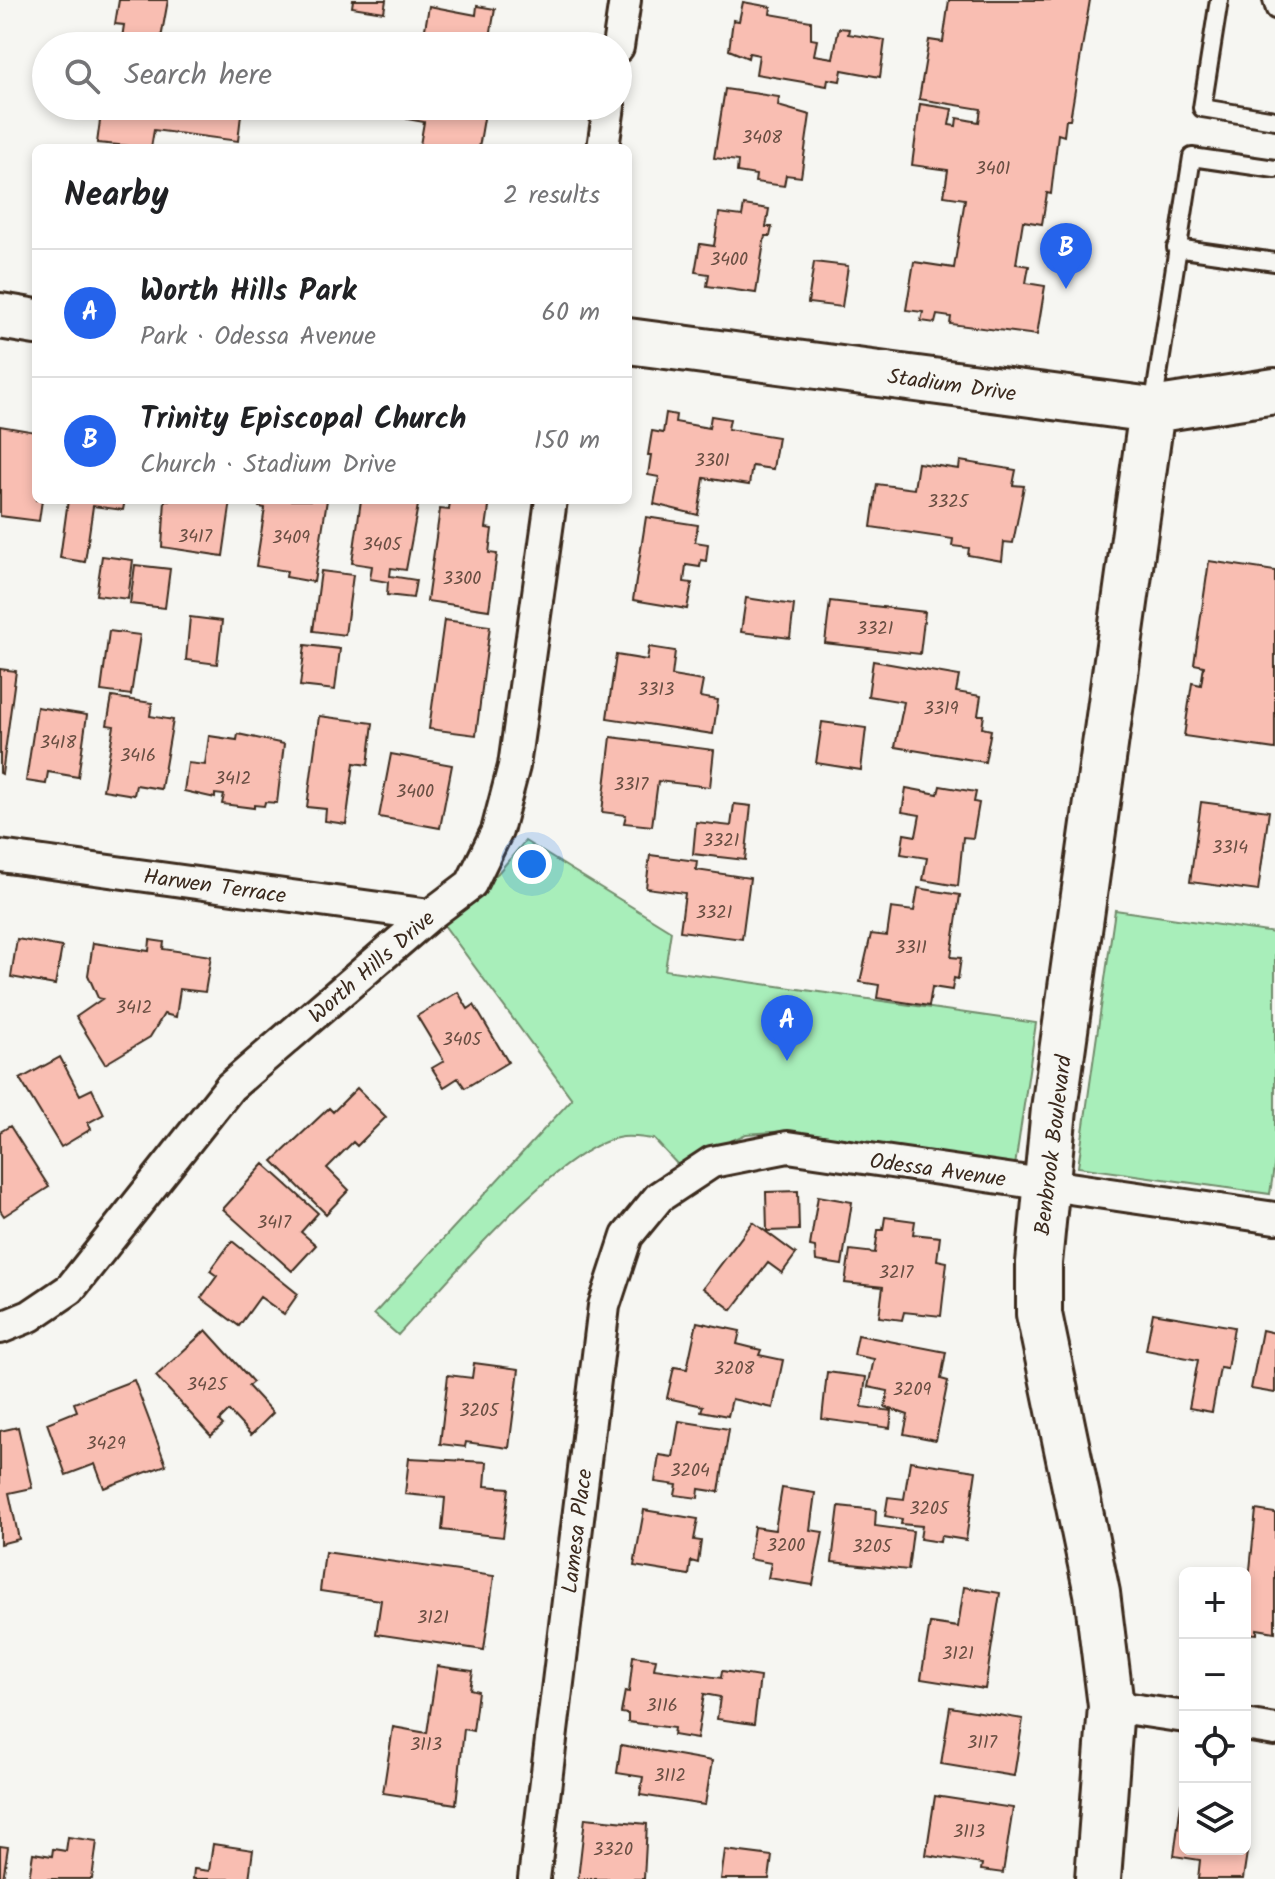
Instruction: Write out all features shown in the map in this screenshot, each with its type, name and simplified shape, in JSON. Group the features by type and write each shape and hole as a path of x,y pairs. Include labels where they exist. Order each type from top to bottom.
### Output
{"street":[{"path":"620,32 625,0"},
{"path":"604,144 607,120"},
{"path":"0,316 32,321"},
{"name":"Stadium Drive","path":"632,342 1152,410 1275,391"},
{"name":"Benbrook Boulevard","path":"1098,1879 1111,1706 1097,1593 1039,1314 1044,1184 1152,410"},
{"name":"Worth Hills Drive","path":"0,1328 30,1316 70,1289 230,1087 430,915 471,884 497,831 514,766 550,504"},
{"name":"Harwen Terrace","path":"0,856 430,915"},
{"name":"Odessa Avenue","path":"659,1197 712,1162 788,1147 1275,1218"},
{"name":"Lamesa Place","path":"534,1879 604,1306 627,1236 659,1197"},
{"path":"1111,1706 1179,1716"},
{"path":"1251,1726 1275,1730"}],"lane":[{"path":"1219,0 1202,108 1275,120"},
{"path":"1272,0 1275,10"},
{"path":"1152,410 1192,157 1275,169"},
{"path":"1176,248 1275,262"}],"green space":[{"path":"525,841 671,931 665,970 1036,1023 1015,1166 786,1131 746,1134 678,1165 654,1139 623,1137 597,1146 536,1190 472,1253 398,1335 374,1314 572,1099 441,921 498,873"},
{"path":"1115,910 1275,933 1275,1160 1270,1194 1078,1167"}],"building":[{"path":"119,0 168,0 162,32 123,32 124,25 115,24"},
{"path":"353,0 386,0 384,12 352,7"},
{"path":"949,0 1090,0 1070,120 1066,120 1064,136 1058,134 1051,194 1047,193 1042,224 1023,221 1016,264 1029,266 1026,283 1045,286 1037,335 950,324 951,317 937,315 935,323 921,321 923,312 906,310 914,262 954,268 965,199 944,196 948,170 912,165 920,104 952,109 949,125 956,126 957,118 979,122 981,109 919,99 929,40 943,42"},
{"path":"743,2 771,7 770,14 811,21 811,39 817,40 814,55 833,58 839,28 849,29 848,34 885,40 880,77 842,70 840,81 828,79 827,86 756,74 759,55 749,53 748,58 729,50 733,20 739,21"},
{"path":"429,6 476,15 477,6 495,9 491,32 424,32"},
{"path":"725,89 779,97 778,106 810,115 801,177 786,175 784,186 755,182 756,175 737,172 738,161 714,158"},
{"path":"100,120 240,120 238,141 154,130 152,144 97,143"},
{"path":"413,120 484,120 480,144 420,144 424,122"},
{"path":"744,205 769,209 766,227 772,227 770,236 765,236 756,293 707,286 709,274 695,272 700,244 714,246 719,213 742,216"},
{"path":"814,262 848,266 842,307 808,303"},
{"path":"666,413 676,415 675,422 709,428 711,416 730,419 728,429 778,437 773,469 752,466 749,485 704,478 698,515 654,504 659,477 648,475 651,455 648,455 652,431 663,433"},
{"path":"0,426 32,431 32,504 41,504 39,521 0,516"},
{"path":"960,461 1016,470 1013,485 1024,486 1013,543 1004,542 1002,561 968,555 969,548 952,546 953,539 871,527 877,484 914,489 918,463 959,469"},
{"path":"67,504 124,504 123,510 93,506 85,562 60,558"},
{"path":"165,504 230,504 223,556 162,547"},
{"path":"259,504 326,504 314,582 286,577 287,571 256,566 265,508 259,507"},
{"path":"360,504 418,504 406,570 391,568 390,576 416,580 413,598 387,595 388,582 370,579 372,566 352,563"},
{"path":"450,504 489,504 486,528 492,529 489,553 497,554 489,610 427,601 440,509 449,510"},
{"path":"646,517 698,525 695,542 708,544 706,561 701,560 700,567 686,565 684,582 692,583 687,609 633,600"},
{"path":"102,556 133,560 128,599 96,595"},
{"path":"1209,561 1275,571 1275,749 1184,736 1192,683 1201,685 1204,666 1194,664"},
{"path":"135,565 170,569 165,608 130,604"},
{"path":"321,571 353,575 345,635 313,631"},
{"path":"746,598 794,605 790,638 741,632"},
{"path":"830,601 925,612 920,654 825,643"},
{"path":"190,617 222,621 217,664 186,660"},
{"path":"444,620 490,626 476,735 429,729"},
{"path":"109,631 140,635 131,695 101,691"},
{"path":"305,645 340,649 335,690 300,686"},
{"path":"649,647 675,651 672,676 703,681 700,697 718,700 713,734 607,718 616,655 647,660"},
{"path":"873,661 959,676 956,692 981,696 978,715 984,715 982,728 991,730 985,762 895,747 904,702 868,696"},
{"path":"0,669 16,671 2,774 0,773"},
{"path":"112,697 152,703 150,716 173,720 161,789 136,785 134,795 103,790 114,726 107,725"},
{"path":"37,707 87,715 78,777 48,772 46,784 26,781"},
{"path":"319,716 373,723 368,765 354,763 346,824 325,821 326,809 307,807"},
{"path":"822,722 866,728 861,770 816,763"},
{"path":"238,734 284,744 277,803 265,802 264,806 254,805 254,808 222,804 224,795 215,794 215,798 184,791 188,763 205,765 209,736 237,740"},
{"path":"611,737 714,750 710,787 658,781 652,826 624,823 626,815 602,812"},
{"path":"391,754 452,765 440,828 379,817"},
{"path":"940,786 976,792 974,802 979,803 973,838 963,837 958,886 923,880 927,858 901,854 904,834 916,836 920,815 902,812 906,788 938,794"},
{"path":"1201,802 1269,811 1258,891 1190,882"},
{"path":"734,804 751,806 745,860 693,854 696,822 731,826"},
{"path":"650,855 697,861 696,870 750,878 742,939 680,931 685,893 646,888"},
{"path":"918,888 960,895 951,957 961,958 958,979 954,978 952,990 932,987 929,1006 877,998 879,985 860,982 871,934 887,936 891,908 914,911"},
{"path":"17,939 62,947 55,985 11,977"},
{"path":"150,940 164,942 163,949 211,956 205,992 180,989 176,1017 164,1014 150,1037 105,1064 76,1017 102,999 98,998 88,975 93,943 149,951"},
{"path":"458,992 468,1009 474,1005 508,1062 465,1088 458,1078 444,1087 432,1068 444,1061 417,1016"},
{"path":"60,1057 80,1095 92,1089 104,1114 88,1123 91,1129 61,1147 20,1079"},
{"path":"357,1088 386,1117 357,1146 353,1142 327,1168 349,1190 326,1214 273,1161 329,1108 333,1112"},
{"path":"10,1126 49,1187 4,1216 0,1210 0,1132"},
{"path":"264,1164 318,1213 301,1232 316,1245 292,1271 223,1209"},
{"path":"798,1191 799,1230 767,1231 766,1192"},
{"path":"818,1196 852,1202 842,1265 816,1261 815,1247 810,1246"},
{"path":"885,1217 915,1221 913,1234 940,1237 937,1260 947,1262 941,1316 904,1312 902,1320 879,1317 883,1287 845,1283 850,1250 875,1253 878,1230 883,1230"},
{"path":"753,1222 796,1254 782,1273 768,1263 732,1310 703,1288"},
{"path":"232,1241 298,1294 284,1314 260,1297 239,1326 201,1298 217,1276 210,1271"},
{"path":"1153,1313 1234,1327 1227,1369 1220,1368 1212,1412 1189,1408 1198,1360 1146,1350"},
{"path":"697,1322 740,1331 737,1344 761,1350 759,1355 783,1360 773,1408 732,1399 728,1416 701,1411 703,1406 667,1398 674,1367 687,1369"},
{"path":"206,1330 253,1382 248,1386 273,1413 251,1435 229,1411 219,1421 223,1425 211,1436 156,1376"},
{"path":"1262,1330 1275,1333 1275,1393 1251,1389"},
{"path":"858,1335 946,1352 941,1379 948,1381 936,1440 904,1434 908,1415 885,1407 888,1391 868,1387 874,1359 854,1355"},
{"path":"474,1363 519,1369 509,1448 466,1442 465,1447 440,1444 448,1375 472,1378"},
{"path":"827,1372 866,1377 862,1407 892,1411 890,1428 822,1419"},
{"path":"134,1380 166,1465 104,1488 95,1464 66,1475 47,1423 77,1411 74,1403"},
{"path":"679,1421 729,1429 719,1492 699,1489 698,1498 675,1495 677,1485 655,1482 659,1455 673,1457"},
{"path":"18,1427 32,1488 9,1493 19,1539 0,1544 0,1431"},
{"path":"409,1458 487,1462 485,1486 509,1488 503,1537 442,1530 445,1498 405,1494"},
{"path":"910,1461 976,1471 966,1540 941,1536 940,1542 920,1539 922,1526 901,1524 902,1519 885,1516 888,1497 904,1499"},
{"path":"782,1488 815,1493 810,1530 823,1532 813,1585 768,1578 771,1563 749,1559 754,1527 775,1530"},
{"path":"839,1506 876,1510 875,1526 913,1531 908,1570 832,1562"},
{"path":"644,1510 698,1519 694,1540 701,1541 698,1563 691,1561 689,1575 634,1566"},
{"path":"1256,1510 1275,1513 1275,1632 1257,1629 1257,1634 1251,1634 1250,1567"},
{"path":"325,1552 494,1576 484,1650 376,1634 381,1600 320,1591"},
{"path":"964,1587 1000,1593 985,1689 921,1679 930,1623 958,1627"},
{"path":"633,1656 656,1659 654,1669 721,1678 722,1671 760,1677 754,1724 717,1719 720,1697 704,1694 697,1739 673,1735 674,1728 628,1722 628,1714 621,1713 625,1691 629,1692"},
{"path":"437,1666 473,1671 470,1689 478,1691 473,1731 464,1729 456,1804 383,1793 393,1727 427,1733"},
{"path":"950,1707 1023,1719 1014,1776 941,1764"},
{"path":"621,1745 712,1761 705,1805 640,1795 643,1777 617,1773"},
{"path":"935,1796 1013,1808 1003,1873 981,1870 982,1864 926,1855"},
{"path":"585,1818 647,1824 644,1879 578,1879"},
{"path":"1179,1818 1179,1855 1247,1855 1243,1879 1198,1879 1200,1860 1174,1856"},
{"path":"68,1837 97,1841 92,1879 29,1879 33,1853 52,1856 53,1849 66,1851"},
{"path":"213,1844 253,1850 249,1879 193,1879 194,1869 209,1871"},
{"path":"0,1846 8,1847 3,1879 0,1879"},
{"path":"725,1850 772,1856 769,1879 721,1879"}],"place":[{"name":"Trinity Episcopal Church","path":"1066,289"},
{"name":"Worth Hills Park","path":"787,1061"}]}
